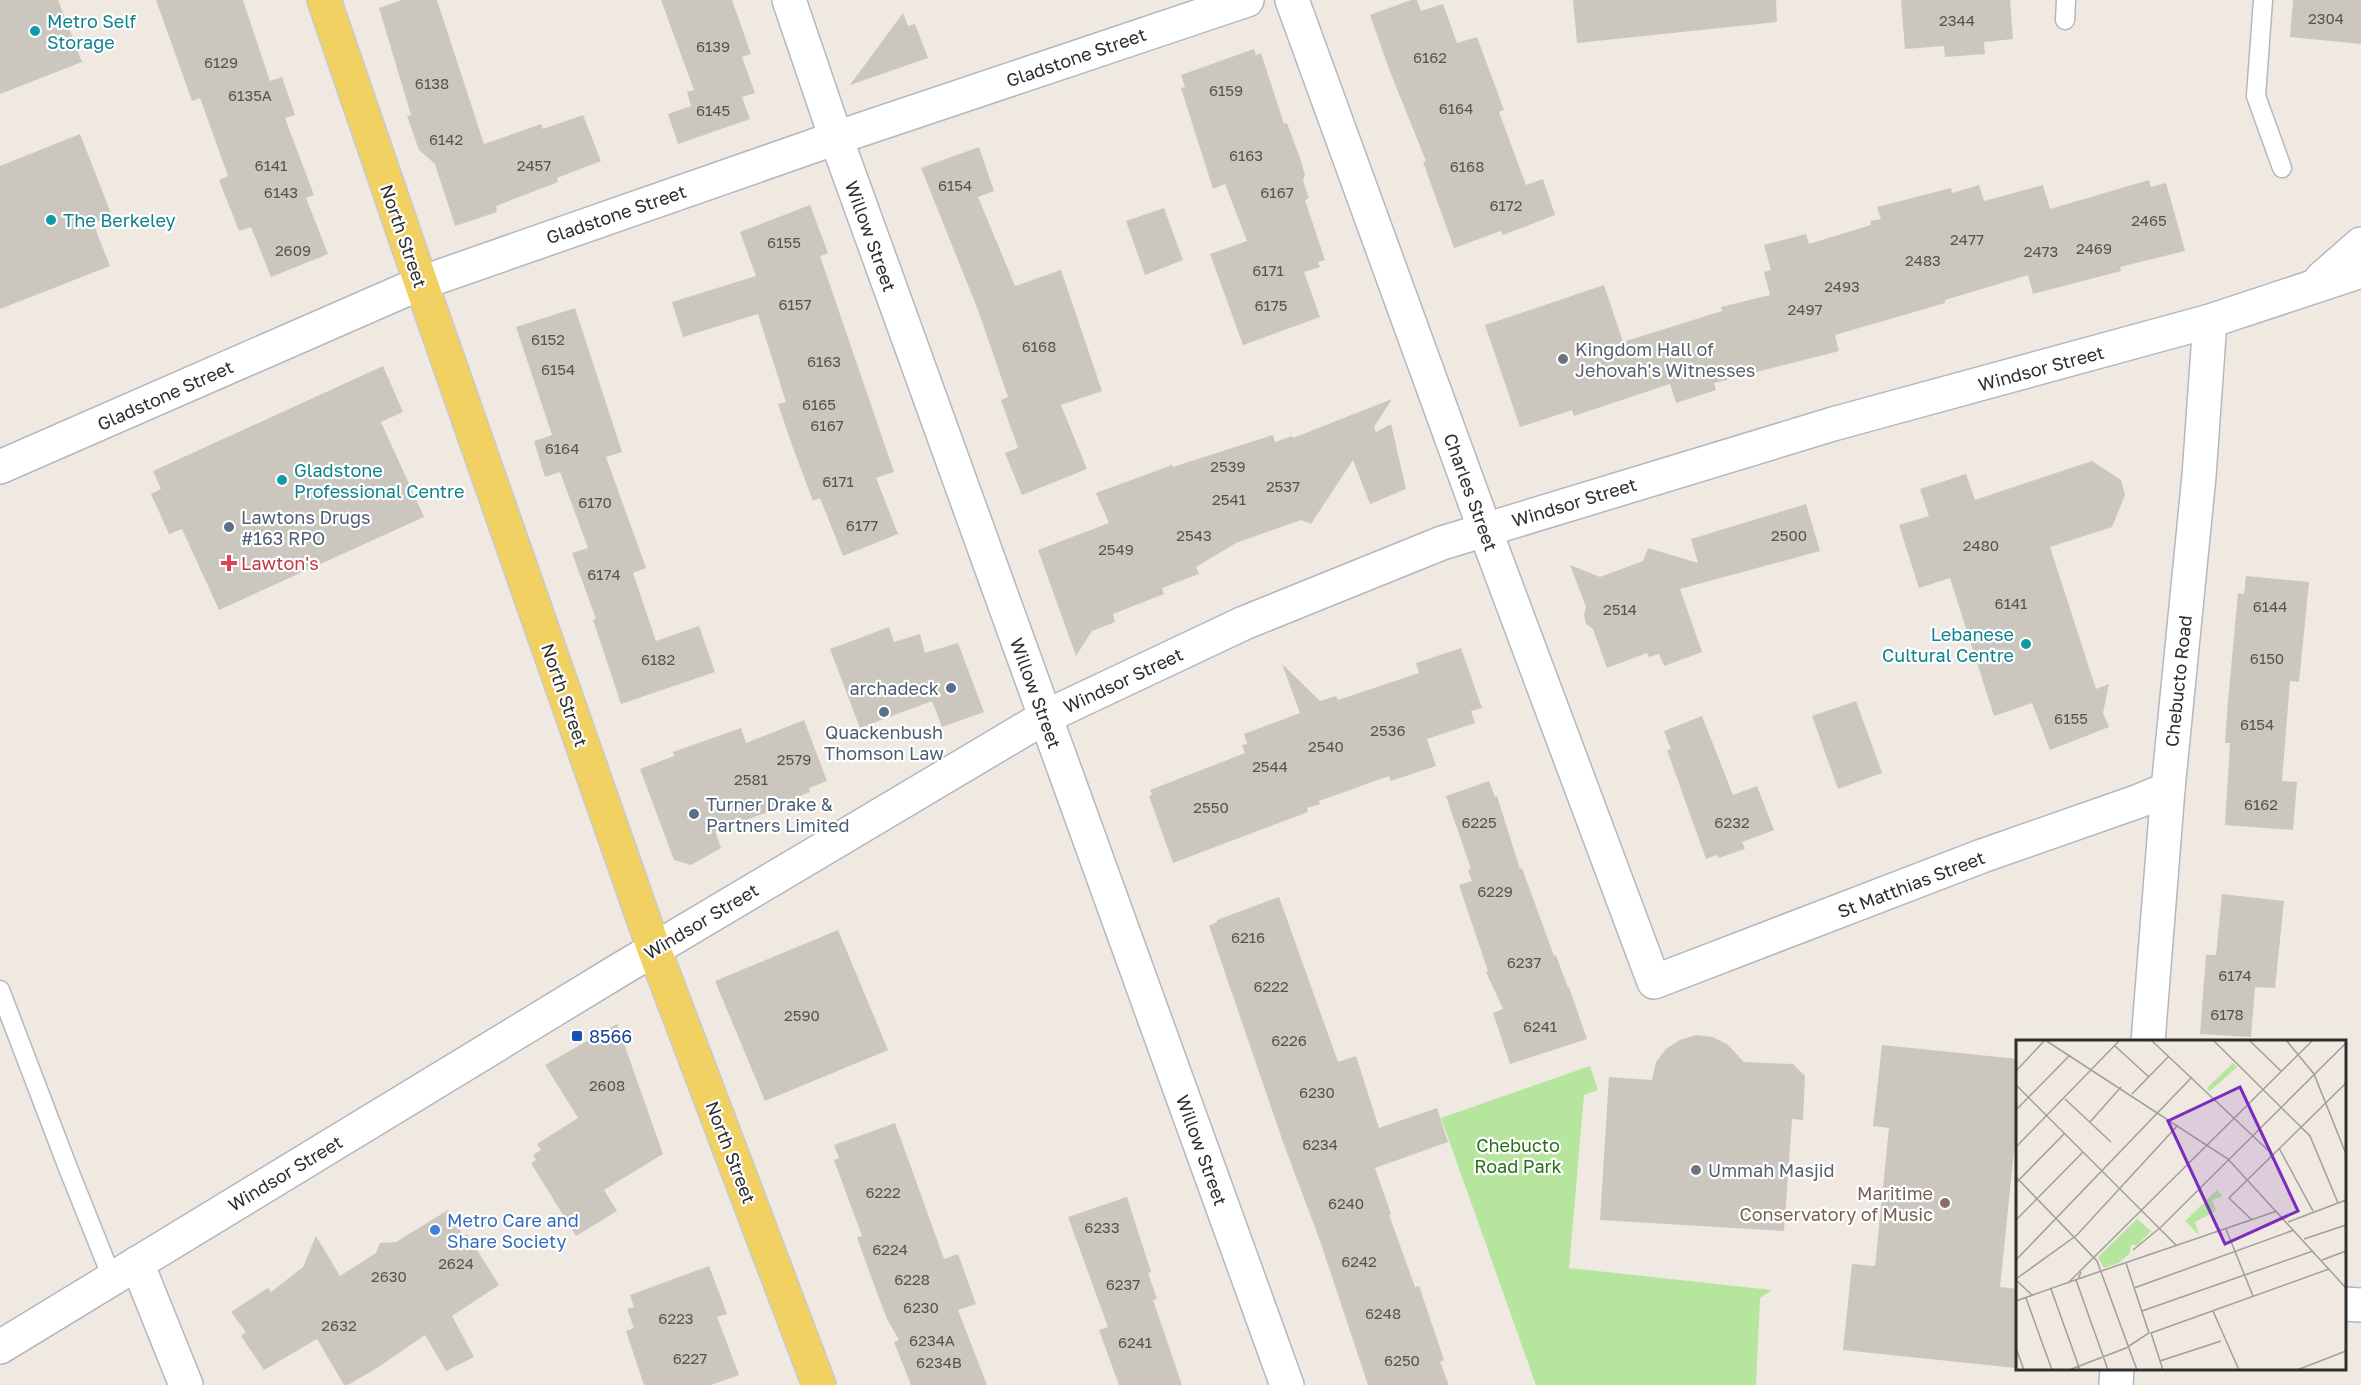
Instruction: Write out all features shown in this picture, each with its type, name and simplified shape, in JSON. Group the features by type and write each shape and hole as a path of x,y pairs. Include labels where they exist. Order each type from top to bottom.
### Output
{"main road":[{"name":"North Street","path":"324,0 654,949 819,1385"}],"street":[{"name":"Willow Street","path":"789,0 836,138 1044,717 1287,1385"},
{"name":"Gladstone Street","path":"0,467 421,283 836,138 1247,0"},
{"name":"Charles Street","path":"1292,0 1485,530 1654,982"},
{"path":"2313,286 2361,244"},
{"name":"Windsor Street","path":"0,1347 654,949 1044,717 1244,622 1442,543 1833,424 2210,321 2361,271"},
{"name":"Chebucto Road","path":"2148,1040 2168,789 2199,476 2210,321"},
{"name":"St Matthias Street","path":"1654,982 1982,856 2168,789"},
{"path":"125,1271 186,1385"},
{"path":"2346,1304 2361,1305"},
{"path":"2116,1385 2117,1370"}],"lane":[{"path":"2065,20 2066,0"},
{"path":"2263,0 2256,96 2282,168"},
{"path":"0,990 68,1168 125,1271"}],"green space":[{"name":"Chebucto Road Park","path":"1590,1066 1598,1090 1584,1095 1569,1268 1772,1290 1760,1298 1756,1385 1536,1385 1441,1118"}],"building":[{"name":"Metro Self Storage","path":"0,0 58,0 82,62 0,94"},
{"path":"156,0 243,0 270,81 282,77 295,115 285,118 314,195 306,198 328,254 271,277 251,227 239,231 219,180 228,176 200,98 192,101"},
{"path":"402,0 437,0 484,144 541,124 543,129 583,115 601,161 557,178 558,182 496,206 497,212 455,226 435,164 419,150 407,116 411,115 379,8"},
{"path":"661,0 732,0 751,54 742,57 755,93 742,97 750,119 678,144 668,114 691,106 687,92 694,90"},
{"path":"1411,0 1417,0 1421,11 1443,4 1457,43 1477,37 1504,110 1499,112 1526,185 1543,179 1555,215 1503,235 1501,231 1454,248 1423,162 1426,161 1370,15"},
{"path":"1573,0 1776,0 1777,22 1577,43"},
{"path":"1901,0 2010,0 2013,39 1984,42 1985,54 1945,57 1944,46 1905,49"},
{"path":"2293,0 2361,0 2361,44 2290,37"},
{"path":"903,13 908,26 915,24 928,58 850,85"},
{"path":"1254,49 1256,55 1261,53 1284,124 1287,123 1300,158 1305,175 1303,181 1309,198 1305,200 1325,260 1318,262 1320,267 1304,272 1320,317 1243,345 1210,254 1247,241 1225,184 1213,189 1181,88 1185,87 1181,75"},
{"name":"The Berkeley","path":"80,134 112,216 93,223 110,266 0,309 0,166"},
{"path":"979,147 994,191 978,197 1015,286 1061,270 1102,391 1061,405 1087,469 1022,495 1005,453 1018,448 1001,400 1008,397 978,310 921,168"},
{"path":"2149,180 2151,187 2166,183 2185,251 2120,267 2121,271 2033,294 2028,275 1945,300 1945,303 1835,335 1839,351 1714,383 1716,390 1676,403 1670,384 1574,416 1572,410 1520,427 1485,325 1604,285 1623,342 1722,311 1721,307 1770,295 1764,272 1771,270 1764,245 1806,234 1809,244 1871,225 1870,221 1881,219 1877,207 1951,188 1952,193 1979,185 1984,201 2043,185 2050,209"},
{"path":"810,205 828,253 820,256 894,472 876,478 898,534 843,556 820,498 813,501 793,448 778,404 786,402 758,314 683,337 672,302 756,276 740,232"},
{"path":"1164,208 1183,260 1145,275 1126,221"},
{"path":"575,308 622,452 606,457 646,568 633,573 656,641 699,626 715,672 621,704 593,620 596,619 572,553 588,548 560,472 545,477 534,441 552,435 516,327"},
{"name":"Gladstone Professional Centre","path":"383,366 403,412 381,422 424,517 219,610 182,529 169,534 151,494 161,489 153,471"},
{"path":"1392,399 1374,427 1376,432 1391,424 1406,489 1370,504 1353,460 1311,524 1301,520 1236,543 1196,567 1199,574 1162,588 1164,594 1113,614 1115,622 1092,631 1076,656 1038,550 1109,523 1096,493 1172,465 1173,467 1273,435 1275,442 1292,436 1293,438"},
{"path":"2092,461 2121,480 2125,495 2112,527 2050,547 2096,689 2109,684 2103,713 2109,727 2050,750 2032,703 1994,716 1950,578 1919,588 1899,525 1929,516 1920,489 1966,474 1975,500"},
{"path":"1806,504 1820,551 1680,589 1702,652 1664,666 1659,654 1649,657 1647,653 1607,668 1593,629 1586,624 1584,615 1586,607 1570,565 1600,577 1643,561 1648,548 1698,563 1691,539"},
{"path":"2246,576 2309,582 2299,682 2290,681 2282,781 2297,782 2293,830 2225,825 2230,743 2225,743 2228,701 2238,593 2244,594"},
{"path":"889,627 894,642 920,634 925,653 958,643 984,712 942,727 932,701 860,728 830,649"},
{"path":"1461,648 1482,708 1471,711 1475,723 1427,739 1436,766 1391,781 1389,776 1319,801 1320,804 1307,808 1308,812 1173,863 1149,796 1152,795 1150,790 1245,753 1242,745 1247,744 1244,734 1300,713 1282,664 1320,701 1336,696 1338,700 1419,673 1416,663"},
{"path":"1856,701 1882,773 1838,789 1812,716"},
{"path":"1702,716 1733,795 1757,786 1774,830 1742,842 1745,849 1719,858 1717,855 1706,859 1667,750 1671,749 1664,731"},
{"path":"804,720 827,781 809,788 810,792 770,809 771,811 715,831 721,848 691,865 674,860 640,769 674,756 673,752 741,728 746,743"},
{"path":"1489,781 1495,797 1497,796 1520,869 1522,868 1554,956 1556,955 1569,987 1587,1039 1510,1064 1493,1013 1503,1009 1486,972 1488,971 1459,885 1472,881 1468,870 1471,869 1446,796"},
{"path":"2222,894 2284,901 2275,988 2255,987 2251,1037 2200,1034 2206,955 2216,955"},
{"path":"1279,897 1338,1062 1356,1056 1379,1128 1437,1108 1448,1142 1375,1168 1415,1287 1419,1286 1444,1360 1440,1362 1449,1385 1368,1385 1319,1238 1283,1142 1209,926 1217,920"},
{"path":"838,930 888,1050 765,1101 715,981"},
{"path":"617,1024 663,1154 604,1190 617,1211 576,1236 531,1163 536,1160 533,1155 541,1150 537,1144 578,1118 545,1065"},
{"name":"Ummah Masjid","path":"1696,1035 1712,1037 1727,1044 1744,1062 1793,1064 1805,1076 1803,1120 1792,1119 1784,1231 1600,1220 1609,1077 1652,1080 1656,1062 1666,1049 1680,1040"},
{"name":"Maritime Conservatory of Music","path":"1882,1045 2016,1059 2016,1142 2000,1287 2016,1289 2016,1368 1843,1350 1852,1264 1875,1266 1889,1128 1873,1126"},
{"path":"895,1123 944,1259 958,1254 976,1304 958,1310 987,1385 911,1385 894,1342 899,1340 887,1319 857,1237 862,1236 834,1160 839,1158 834,1145"},
{"path":"1127,1197 1151,1272 1148,1273 1157,1299 1153,1300 1182,1385 1119,1385 1099,1330 1108,1327 1068,1217"},
{"path":"448,1210 464,1236 467,1234 499,1285 452,1316 474,1357 446,1371 425,1335 377,1368 348,1385 344,1385 317,1339 264,1370 241,1336 246,1332 231,1312 268,1288 271,1292 303,1267 316,1236 340,1276 376,1253 380,1243 396,1242"},
{"path":"709,1266 727,1314 717,1317 739,1375 711,1385 644,1385 626,1331 634,1328 627,1309 634,1307 630,1295"}],"place":[{"name":"Metro Self Storage","path":"35,31"},
{"name":"The Berkeley","path":"51,220"},
{"name":"Kingdom Hall of Jehovah's Witnesses","path":"1563,359"},
{"name":"Gladstone Professional Centre","path":"282,480"},
{"name":"Lawtons Drugs #163 RPO","path":"229,527"},
{"name":"Lawton's","path":"229,563"},
{"name":"Lebanese Cultural Centre","path":"2026,644"},
{"name":"archadeck","path":"951,688"},
{"name":"Quackenbush Thomson Law","path":"884,712"},
{"name":"Turner Drake & Partners Limited","path":"694,814"},
{"name":"8566","path":"577,1036"},
{"name":"Ummah Masjid","path":"1696,1170"},
{"name":"Maritime Conservatory of Music","path":"1945,1203"},
{"name":"Metro Care and Share Society","path":"435,1230"}]}
